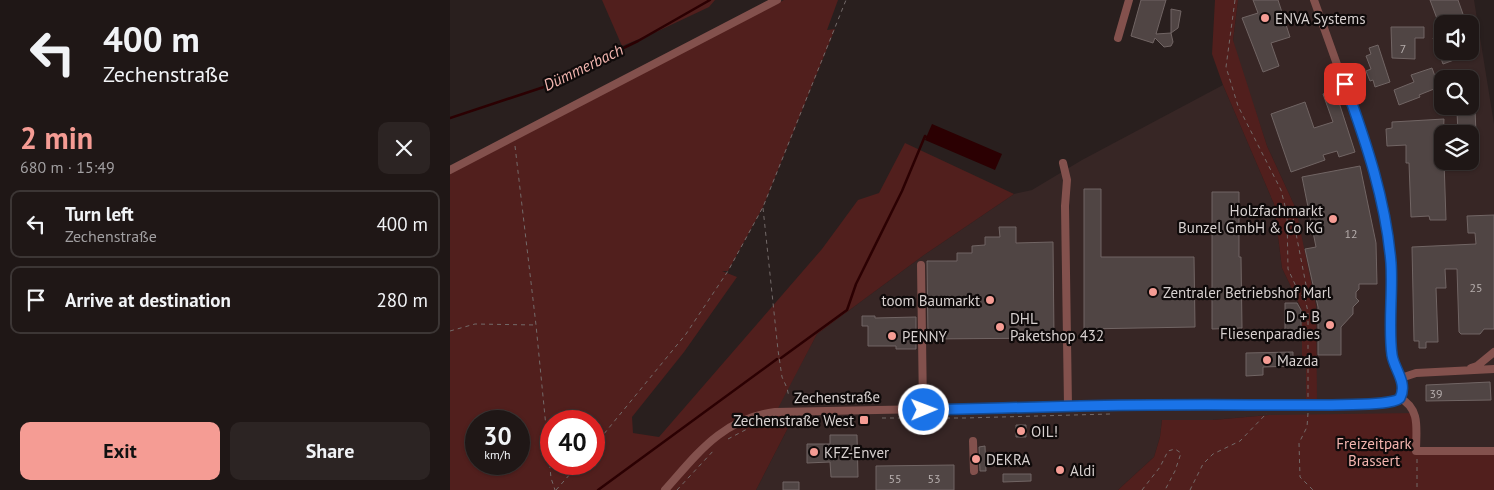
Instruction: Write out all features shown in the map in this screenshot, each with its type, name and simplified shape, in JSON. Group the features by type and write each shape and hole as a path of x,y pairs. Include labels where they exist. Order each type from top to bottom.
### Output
{"street":[{"path":"450,170 777,0"},
{"path":"1118,38 1129,0"},
{"path":"1314,0 1364,138 1383,206 1391,263 1392,356 1401,378 1402,390 1400,398 1409,402 1415,413 1416,451 1494,451"},
{"path":"1063,163 1067,180 1065,206 1068,406"},
{"path":"921,265 924,410"},
{"path":"1465,370 1477,366 1494,352"},
{"path":"1401,378 1416,373 1494,369"},
{"name":"Zechenstraße","path":"665,490 710,441 733,424 765,414 1068,406 1308,405 1384,403 1398,401 1400,398"},
{"path":"973,440 974,471"}],"path":[{"path":"605,433 686,334 728,271 763,207 846,0"},
{"path":"1235,0 1226,67 1238,106 1281,190 1287,214 1288,269 1299,293 1305,298"},
{"path":"514,136 536,324 551,478 555,490 569,475"},
{"path":"763,207 778,350 782,377 789,397"},
{"path":"1287,214 1293,218 1307,290 1305,298 1308,320 1308,405"},
{"path":"450,331 475,324 536,324"},
{"path":"1190,490 1203,464 1213,454 1240,441 1269,411 1264,411"},
{"path":"882,418 1114,414"},
{"path":"1308,414 1307,427 1299,443 1300,477 1313,490"},
{"path":"722,442 753,426 792,420"},
{"path":"677,490 715,449"},
{"path":"1142,490 1160,467 1168,451 1175,449 1181,453 1179,462 1165,490"},
{"path":"1416,451 1417,490"}],"shaded area":[{"path":"1238,0 1474,0 1476,15 1434,15 1434,60 1479,60 1479,31 1494,124 1494,451 1416,451 1312,416 1269,415 1213,420 1162,420 1160,437 1154,457 1118,490 756,490 792,420 775,412 817,334 924,255 1014,194 1032,190 1082,160 1223,85 1274,204 1282,268 1302,310 1302,362 1306,362 1306,399 1317,399 1296,209 1267,146 1233,40"},
{"path":"932,124 1002,154 995,170 925,140"}],"green space":[{"path":"602,0 715,0 709,7 622,46"},
{"path":"784,0 838,0 827,30 835,29 763,207 728,271 722,271 737,277 684,352 632,417 633,433 659,437 822,249 858,200 879,193 905,143 1014,194 924,255 817,334 776,412 792,420 756,490 450,490 450,172"},
{"path":"1215,0 1238,0 1233,40 1267,146 1296,209 1316,306 1317,399 1306,399 1306,363 1302,362 1302,310 1282,268 1274,204 1223,85 1212,54"},
{"name":"Freizeitpark Brassert","path":"1415,413 1417,451 1494,451 1494,490 1118,490 1154,457 1160,437 1162,420 1213,420 1269,415"}],"building":[{"path":"1141,0 1166,0 1156,34 1171,33 1173,42 1171,46 1164,47 1155,38 1153,43 1131,36"},
{"path":"1253,0 1278,0 1290,37 1271,43 1279,66 1263,72 1242,18 1258,13"},
{"path":"1430,0 1458,0 1463,15 1436,15"},
{"path":"1171,9 1181,11 1178,28 1171,33"},
{"path":"1391,27 1424,27 1424,38 1415,38 1415,59 1392,58"},
{"path":"1378,45 1390,82 1375,87 1373,80 1370,81 1366,71 1371,69 1366,56 1371,54 1369,48"},
{"path":"1441,60 1454,60 1443,64"},
{"path":"1432,68 1434,89 1399,105 1394,90 1414,82 1411,75"},
{"path":"1335,90 1355,152 1339,157 1337,151 1323,155 1325,160 1291,172 1271,114 1305,102 1314,128 1333,122 1323,94"},
{"path":"1457,115 1475,115 1476,125 1458,125"},
{"path":"1444,119 1444,125 1434,125 1434,170 1444,170 1446,220 1430,220 1429,216 1411,217 1409,163 1406,163 1406,145 1387,146 1386,129 1392,128 1392,122"},
{"path":"1360,166 1376,243 1377,284 1359,284 1356,298 1359,301 1353,307 1353,314 1341,327 1341,355 1318,355 1318,307 1305,249 1316,247 1302,177"},
{"path":"1084,189 1101,189 1101,257 1194,257 1195,327 1084,329"},
{"path":"1212,192 1239,192 1242,328 1212,329"},
{"path":"1494,215 1494,329 1484,329 1480,334 1461,334 1459,332 1457,269 1445,269 1446,288 1436,288 1438,342 1426,342 1426,348 1419,348 1419,341 1414,341 1412,247 1476,244 1475,233 1468,233 1467,216"},
{"name":"toom Baumarkt","path":"999,227 1016,227 1016,243 1053,242 1054,338 928,339 927,261 957,261 957,253 972,253 972,246 985,245 985,237 1000,237"},
{"path":"1285,303 1297,303 1301,310 1301,334 1285,334"},
{"name":"PENNY","path":"862,316 875,316 875,318 916,317 916,349 896,349 896,346 868,346 868,326 862,326"},
{"path":"1293,352 1293,366 1263,367 1263,375 1246,376 1246,353"},
{"path":"1490,382 1491,400 1426,401 1426,385"},
{"name":"OIL!","path":"1016,425 1026,425 1026,437 1016,437"},
{"path":"830,435 857,435 858,477 831,477 830,462 807,463 807,444 830,444"},
{"path":"985,446 986,471 980,471 979,447"},
{"path":"954,465 954,490 876,490 876,466"},
{"path":"1003,474 1031,474 1031,481 1003,482"},
{"path":"783,482 799,482 799,490 783,490"}],"waterway":[{"name":"Dümmerbach","path":"450,118 559,82 638,41 710,0"},
{"path":"781,358 847,310 856,284 902,191 926,137"},
{"path":"598,490 777,359"}],"place":[{"name":"ENVA Systems","path":"1265,18"},
{"name":"Holzfachmarkt Bunzel GmbH & Co KG","path":"1333,219"},
{"name":"Zentraler Betriebshof Marl","path":"1153,292"},
{"name":"toom Baumarkt","path":"990,300"},
{"name":"D + B Fliesenparadies","path":"1330,325"},
{"name":"DHL Paketshop 432","path":"1000,327"},
{"name":"PENNY","path":"892,336"},
{"name":"Mazda","path":"1267,360"},
{"name":"Zechenstraße West","path":"864,420"},
{"name":"OIL!","path":"1021,431"},
{"name":"KFZ-Enver","path":"814,452"},
{"name":"DEKRA","path":"976,459"},
{"name":"Aldi","path":"1060,470"}],"route":[{"path":"924,410 996,407 1316,405 1390,403 1398,401 1402,387 1401,378 1392,356 1391,263 1383,206 1369,154 1345,84"}]}
